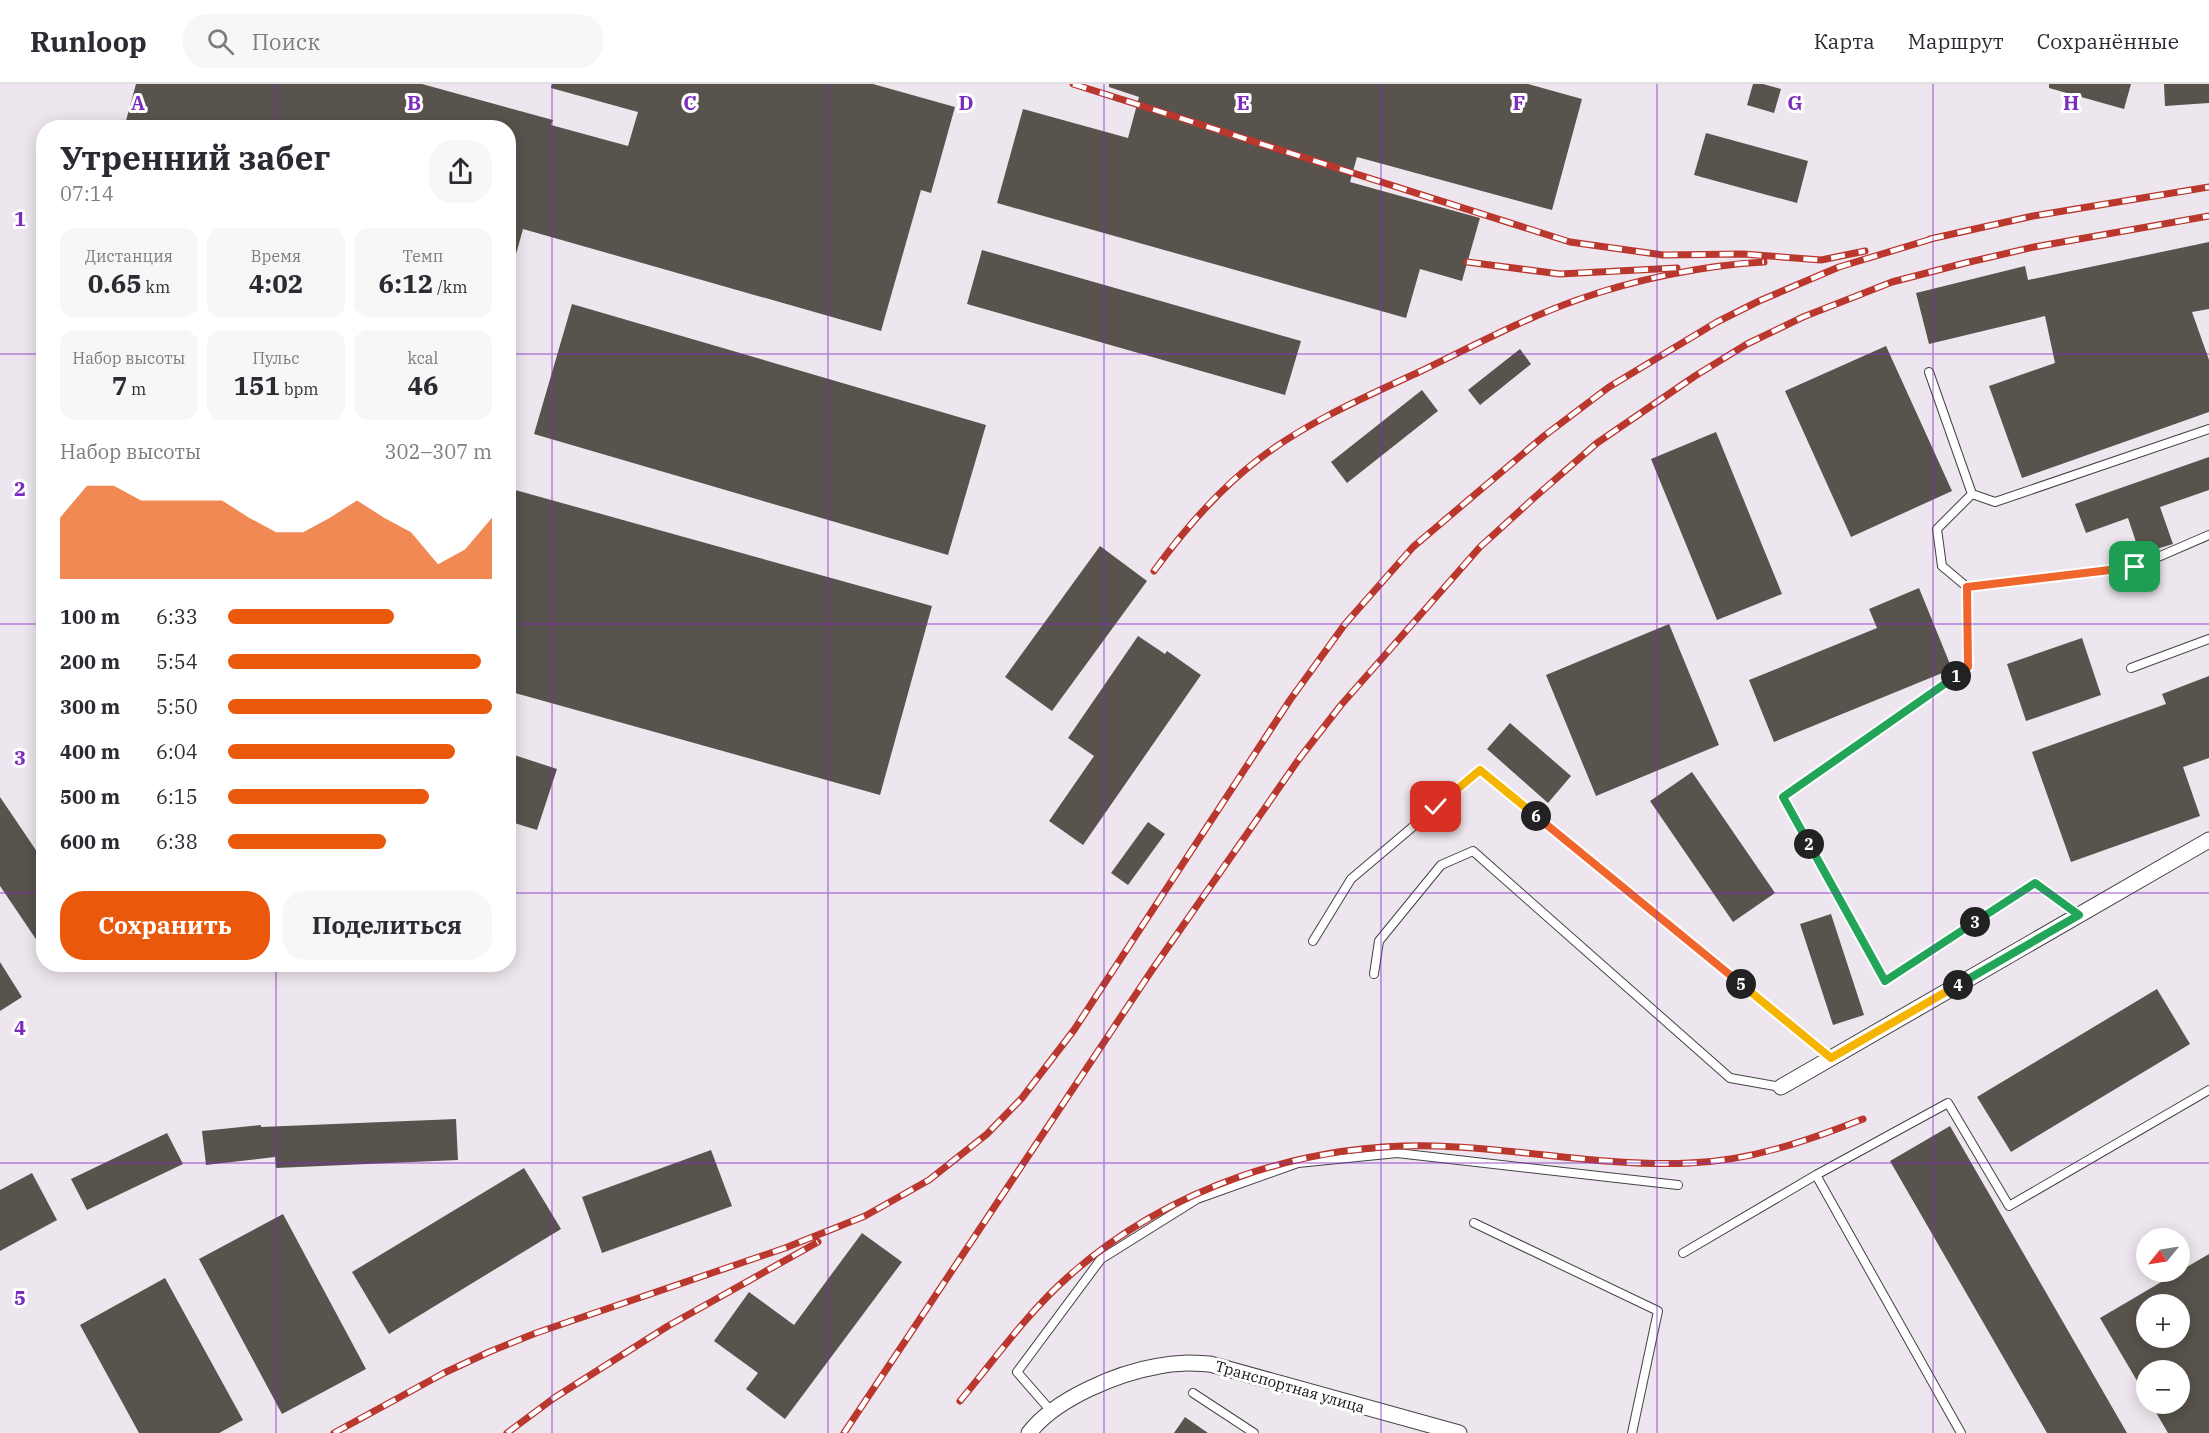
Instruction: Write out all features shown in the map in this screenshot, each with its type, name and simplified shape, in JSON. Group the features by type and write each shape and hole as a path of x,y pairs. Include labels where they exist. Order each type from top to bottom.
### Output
{"street":[{"path":"1781,1087 2209,840"},
{"name":"Транспортная улица","path":"1029,1433 1051,1411 1083,1393 1119,1378 1159,1366 1184,1363 1210,1365 1459,1433"}],"lane":[{"path":"1929,372 1972,494"},
{"path":"1972,494 1995,502 2209,429"},
{"path":"1972,494 1937,529 1942,566 1967,587 2135,567 2209,535"},
{"path":"1967,587 1968,667 1783,797 1885,981 2035,883 2079,915"},
{"path":"2131,668 2209,639"},
{"path":"1313,941 1351,879 1480,770 1831,1058"},
{"path":"1374,974 1379,941 1441,865 1473,850 1730,1078 1781,1087"},
{"path":"1683,1253 1816,1175 1948,1103 2009,1206 2209,1090"},
{"path":"1051,1411 1017,1372 1101,1258 1197,1199 1298,1163 1397,1153 1678,1185"},
{"path":"1816,1175 1961,1433"},
{"path":"1473,1223 1658,1311 1632,1433"},
{"path":"1193,1394 1254,1433"}],"shaded area":[{"path":"0,84 2209,84 2209,1433 0,1433"}],"building":[{"path":"136,84 422,84 553,120 551,125 628,146 638,112 551,88 552,84 873,84 955,107 931,193 921,190 881,331 523,229 516,254 516,120 126,120"},
{"path":"1109,84 1528,84 1582,99 1552,210 1357,157 1350,182 1480,218 1462,281 1420,269 1406,318 997,203 1023,109 1128,138 1139,97 1109,87"},
{"path":"1753,84 1781,89 1774,113 1747,105"},
{"path":"2049,84 2131,84 2124,109 2049,88"},
{"path":"2164,84 2209,84 2209,103 2165,106"},
{"path":"1706,133 1808,161 1797,203 1694,175"},
{"path":"2209,242 2209,309 2192,312 2209,360 2209,412 2022,478 1989,386 2055,363 2045,316 1929,344 1916,293 2025,266 2028,280"},
{"path":"982,250 1301,341 1285,395 967,304"},
{"path":"572,304 986,425 948,555 534,434"},
{"path":"1886,346 1952,491 1851,537 1785,391"},
{"path":"1520,349 1531,364 1480,405 1468,390"},
{"path":"1422,390 1438,411 1347,483 1331,462"},
{"path":"1716,432 1782,594 1717,620 1651,459"},
{"path":"2209,457 2209,490 2160,507 2173,544 2140,554 2128,518 2086,533 2075,504"},
{"path":"516,490 932,606 880,795 516,693"},
{"path":"1100,546 1147,581 1052,711 1005,677"},
{"path":"1919,588 1952,669 1774,742 1749,680 1877,628 1869,609"},
{"path":"1669,624 1719,745 1596,796 1546,675"},
{"path":"1138,636 1165,654 1167,651 1201,675 1083,845 1049,821 1094,756 1068,738"},
{"path":"2082,638 2101,695 2026,721 2007,664"},
{"path":"2209,676 2209,758 2183,767 2200,816 2071,862 2032,752 2166,704 2162,694"},
{"path":"1510,723 1571,776 1548,803 1487,749"},
{"path":"516,756 557,769 537,830 516,823"},
{"path":"1692,772 1775,893 1733,922 1650,801"},
{"path":"0,797 36,850 36,939 0,886"},
{"path":"1148,822 1165,834 1128,885 1111,873"},
{"path":"1831,914 1864,1015 1833,1025 1800,924"},
{"path":"0,962 22,997 0,1011"},
{"path":"2157,989 2190,1044 2011,1152 1977,1097"},
{"path":"456,1119 458,1160 276,1168 275,1157 206,1165 202,1131 261,1125 261,1127"},
{"path":"1950,1126 2127,1433 2047,1433 1890,1161"},
{"path":"167,1133 183,1164 87,1210 71,1179"},
{"path":"711,1150 732,1206 602,1253 582,1197"},
{"path":"524,1168 561,1229 389,1334 352,1272"},
{"path":"32,1173 57,1220 0,1251 0,1190"},
{"path":"283,1214 366,1369 282,1414 199,1259"},
{"path":"862,1233 902,1262 785,1419 746,1389 758,1373 714,1341 749,1292 794,1325"},
{"path":"2209,1254 2209,1433 2168,1433 2157,1414 2190,1414 2190,1360 2136,1360 2136,1379 2100,1318 2136,1297 2136,1348 2190,1348 2190,1294 2141,1294 2161,1282 2190,1282 2190,1265"},
{"path":"165,1278 243,1420 219,1433 139,1433 80,1325"},
{"path":"1185,1417 1208,1433 1174,1433"}],"railway":[{"path":"1073,84 1570,242 1663,255 1743,254 1821,260 1865,251"},
{"path":"1930,239 2033,216 2209,187"},
{"path":"844,1433 1152,970 1299,759 1341,705 1480,547 1535,497 1597,443 1695,376 1747,344 1803,317 1892,282 1965,263 2034,247 2209,216"},
{"path":"334,1433 444,1373 489,1352 536,1333 785,1248 865,1216 929,1180 987,1134 1022,1098 1074,1030 1290,700 1345,624 1413,547 1544,436 1609,387 1717,322 1759,301 1839,267 1938,237"},
{"path":"1467,262 1560,274 1677,268"},
{"path":"1154,571 1202,511 1244,471 1297,433 1337,411 1517,325 1577,300 1621,286 1669,275 1718,266 1764,262"},
{"path":"960,1401 1026,1320 1069,1276 1108,1245 1149,1218 1193,1195 1239,1177 1287,1163 1335,1153 1384,1147 1466,1147 1657,1164 1712,1161 1778,1148 1863,1119"},
{"path":"507,1433 554,1398 668,1326 818,1242"}],"route":[{"path":"1436,807 1480,770 1831,1058 2079,915 2035,883 1885,981 1783,797 1968,667 1967,587 2135,567"}]}
